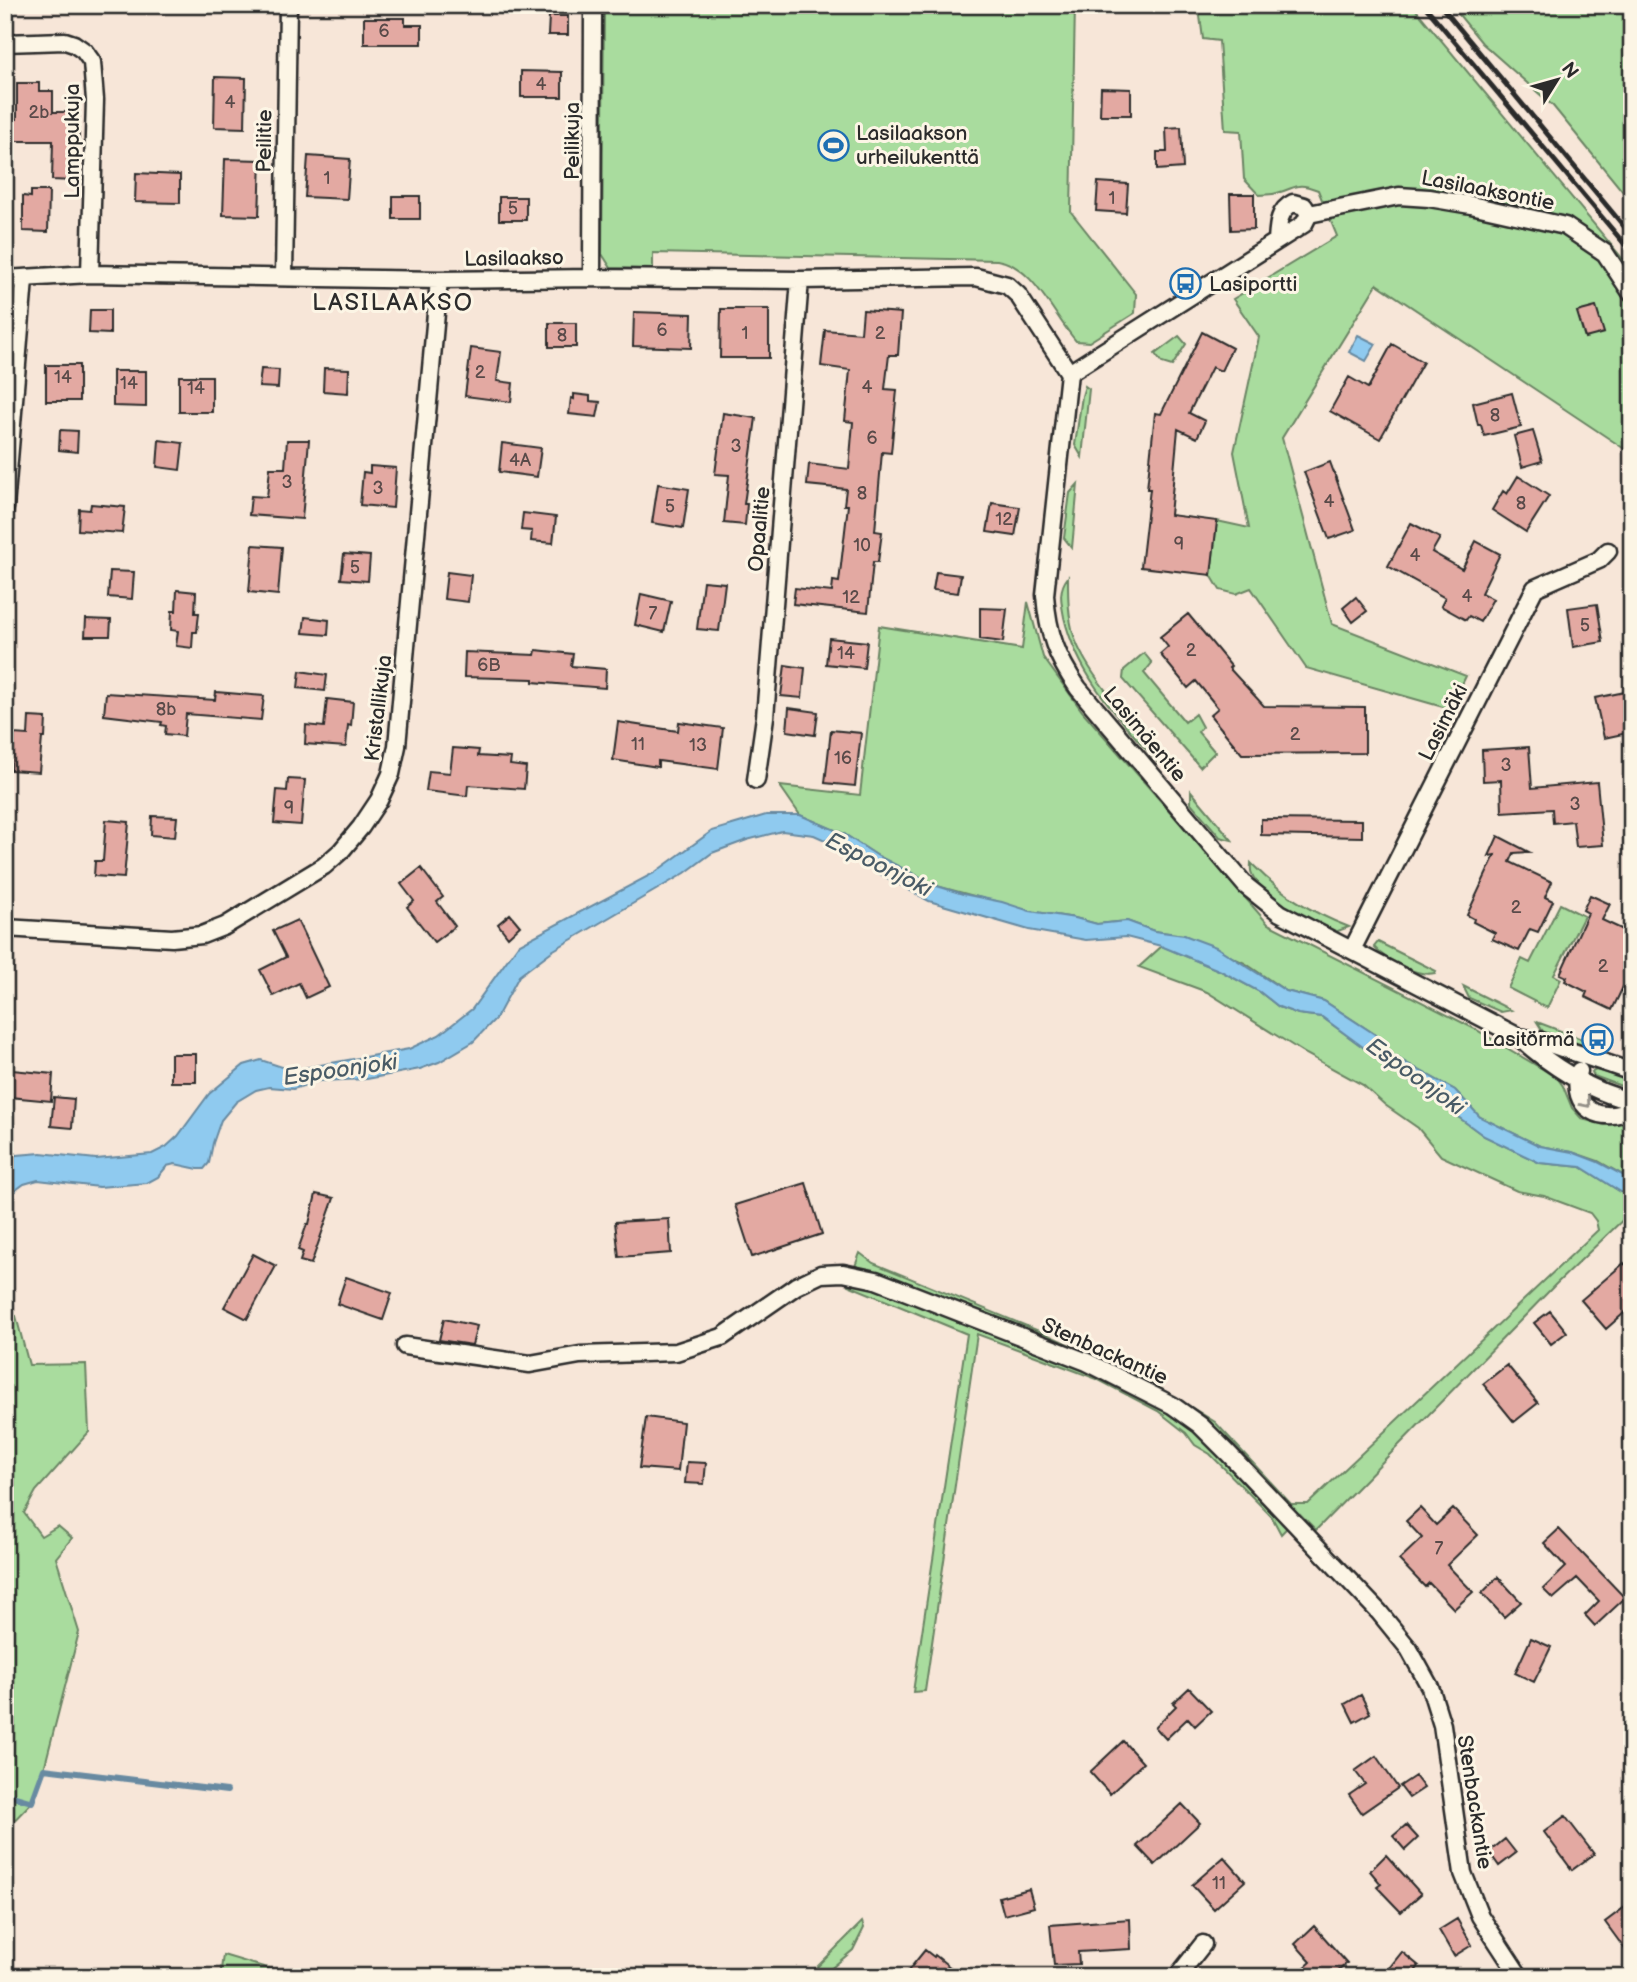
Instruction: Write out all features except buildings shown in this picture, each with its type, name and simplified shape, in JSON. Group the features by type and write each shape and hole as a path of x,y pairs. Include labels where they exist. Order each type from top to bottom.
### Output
{"street":[{"name":"Peilitie","path":"284,278 288,5"},
{"name":"Peilikuja","path":"590,5 593,12 593,278"},
{"name":"Lamppukuja","path":"5,43 65,41 84,51 92,62 95,100 90,274"},
{"name":"Lasilaaksontie","path":"1309,214 1399,196 1471,205 1565,226 1605,253 1632,294"},
{"path":"1069,373 1304,224 1309,214 1299,203 1288,205 1280,216 1277,241"},
{"name":"Lasilaakso","path":"5,279 24,280 90,274 439,280 976,277 1007,285 1018,295 1069,373"},
{"path":"5,508 24,280"},
{"name":"Kristallikuja","path":"5,928 172,938 202,935 225,926 324,866 361,827 379,800 391,774 397,746 439,280"},
{"name":"Opaalitie","path":"757,780 765,717 800,280"},
{"name":"Lasimäentie","path":"1069,373 1045,595 1050,634 1063,666 1078,688 1246,886 1280,913 1519,1037 1547,1062 1604,1092 1632,1101"},
{"name":"Lasimäki","path":"1352,950 1535,588 1599,560 1608,551"},
{"name":"Lasimäentie","path":"1519,1037 1538,1040 1632,1072"},
{"path":"1589,1058 1580,1070 1578,1078 1579,1097 1584,1104 1597,1114 1617,1116 1632,1110"},
{"name":"Stenbackantie","path":"405,1346 530,1364 580,1355 676,1352 722,1337 796,1286 821,1274 843,1273 876,1280 1087,1362 1172,1405 1200,1425 1228,1453 1379,1612 1409,1649 1430,1687 1442,1725 1463,1873 1480,1916 1520,1977"},
{"path":"1177,1977 1203,1944"}],"green space":[{"path":"604,5 1075,5 1071,212 1136,294 1135,313 1089,342 1076,341 1032,281 1010,264 997,260 653,253 653,269 611,268 602,254"},
{"path":"1191,5 1412,5 1632,270 1632,454 1377,284 1282,438 1332,624 1466,676 1450,709 1306,668 1251,588 1236,594 1220,590 1211,575 1217,521 1249,528 1234,452 1259,337 1233,299 1337,236 1318,190 1296,186 1275,194 1259,195 1244,179 1241,131 1225,130 1219,41 1203,39 1200,16"},
{"path":"1451,5 1632,5 1632,203 1553,106 1482,43"},
{"path":"1179,336 1186,344 1172,366 1162,363 1155,354"},
{"path":"1085,386 1089,389 1082,457 1075,445"},
{"path":"1078,484 1072,548 1064,538 1070,493"},
{"path":"1068,577 1068,599 1074,636 1090,669 1170,767 1159,764 1130,730 1102,696 1079,659 1062,606 1062,591"},
{"path":"1028,602 1043,657 1082,711 1268,924 1475,1029 1544,1070 1558,1079 1572,1108 1582,1119 1605,1125 1632,1119 1632,1180 1598,1161 1572,1152 1540,1146 1480,1117 1455,1090 1392,1055 1376,1035 1324,1001 1286,991 1245,963 1184,935 1154,931 1127,921 1097,924 1030,911 937,886 878,856 844,834 800,815 780,786 860,795 879,626 1022,649"},
{"path":"1144,653 1152,663 1144,673 1185,722 1195,714 1202,727 1198,732 1215,752 1200,767 1123,679 1124,670"},
{"path":"1191,791 1232,840 1220,837 1191,803"},
{"path":"1251,863 1296,901 1349,927 1335,932 1289,908 1257,882 1251,873"},
{"path":"1560,904 1584,916 1554,975 1561,979 1547,1008 1508,988 1522,959 1530,963"},
{"path":"1378,942 1436,971 1435,973 1420,973 1394,962 1374,947"},
{"path":"1162,946 1221,971 1260,992 1279,1007 1298,1014 1322,1017 1484,1136 1540,1163 1581,1167 1632,1199 1632,1211 1555,1285 1316,1530 1300,1514 1281,1534 1272,1517 1210,1454 1195,1445 1186,1433 1158,1411 1097,1379 977,1334 925,1691 913,1692 967,1334 848,1285 860,1253 873,1263 1046,1334 1152,1383 1215,1422 1291,1504 1308,1504 1598,1230 1590,1213 1544,1196 1517,1191 1441,1156 1418,1128 1385,1105 1363,1085 1306,1054 1207,992 1139,967"},
{"path":"1463,986 1511,1010 1501,1012 1469,998"},
{"path":"1537,1022 1595,1044 1582,1047 1544,1033"},
{"path":"1596,1070 1632,1080 1632,1090 1594,1076 1592,1072"},
{"path":"5,1316 16,1316 29,1365 86,1364 89,1432 36,1491 24,1513 41,1536 58,1526 72,1538 56,1558 79,1632 44,1769 32,1802 5,1830"},
{"path":"862,1922 864,1928 853,1950 827,1972 827,1977 807,1977"},
{"path":"223,1955 297,1977 220,1977"}],"water":[{"path":"1358,335 1376,344 1366,361 1349,352"},
{"name":"Espoonjoki","path":"766,815 800,815 844,834 878,856 937,886 963,894 1097,924 1127,921 1154,931 1184,935 1216,947 1286,991 1324,1001 1376,1035 1392,1055 1455,1090 1480,1117 1540,1146 1572,1152 1632,1180 1632,1199 1581,1167 1540,1163 1484,1136 1322,1017 1298,1014 1279,1007 1260,992 1221,971 1161,946 1126,937 1086,940 1029,930 929,901 842,853 832,843 814,835 782,831 712,853 685,873 552,951 519,976 497,1017 473,1042 439,1062 420,1069 367,1079 319,1081 293,1089 269,1087 256,1090 236,1102 221,1120 209,1163 204,1169 175,1164 167,1166 158,1177 147,1183 99,1187 38,1180 24,1184 5,1198 5,1156 41,1153 96,1159 152,1154 166,1147 178,1136 209,1094 244,1065 261,1060 285,1068 298,1069 409,1049 439,1035 472,1009 518,945 654,873 712,831"}],"waterway":[{"path":"5,1794 32,1802 44,1769 227,1791"}],"railway":[{"path":"1424,5 1632,253"},
{"path":"1440,5 1632,236"}],"place":[{"name":"Lasilaakson urheilukenttä","path":"833,145"},
{"name":"Lasiportti","path":"1186,284"},
{"name":"Lasitörmä","path":"1598,1039"}],"district":[{"name":"LASILAAKSO","path":"393,302"}]}
